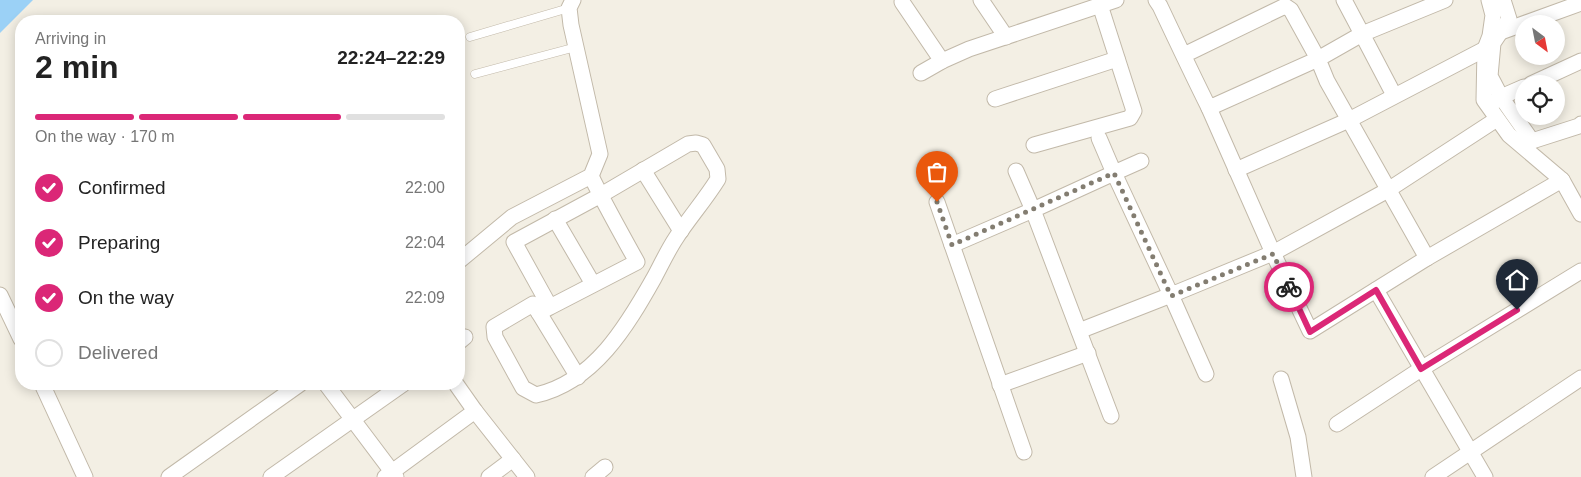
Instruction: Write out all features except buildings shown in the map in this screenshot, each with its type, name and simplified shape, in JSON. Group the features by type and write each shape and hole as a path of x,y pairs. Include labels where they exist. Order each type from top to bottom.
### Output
{"street":[{"path":"981,0 1006,37"},
{"path":"921,73 942,61 970,49 1116,0"},
{"path":"1156,0 1209,108 1273,254 1310,332 1427,258 1562,180"},
{"path":"1344,0 1394,95"},
{"path":"1209,108 1318,59 1362,34 1445,0"},
{"path":"1490,0 1493,15 1490,76 1530,146 1562,180 1581,214"},
{"path":"1504,0 1509,19 1492,39 1484,100 1509,135 1530,146 1581,124"},
{"path":"902,2 942,61"},
{"path":"1236,170 1349,120 1492,39 1581,3"},
{"path":"465,256 512,217 590,176 600,154 576,47 571,4"},
{"path":"1034,145 1130,118 1133,115 1134,111 1100,5"},
{"path":"1184,55 1285,6 1291,10 1318,59 1327,80 1427,258"},
{"path":"995,99 1117,59"},
{"path":"1551,75 1581,61"},
{"path":"1488,106 1501,97 1515,91"},
{"path":"1079,331 1273,254 1388,190 1497,119"},
{"path":"1099,138 1206,374"},
{"path":"514,242 601,195 688,144 703,145 717,169 718,179 681,231 635,311 616,339 578,377 546,393 536,395 523,388 495,337 494,328 533,304 545,310"},
{"path":"952,245 1141,161"},
{"path":"643,170 681,231"},
{"path":"1016,171 1033,210 1111,416"},
{"path":"590,176 637,262 658,269"},
{"path":"937,202 1024,452"},
{"path":"555,219 593,284"},
{"path":"508,221 514,242 578,377"},
{"path":"545,310 637,262"},
{"path":"1337,424 1421,369 1581,271"},
{"path":"1376,290 1485,477"},
{"path":"0,295 15,326"},
{"path":"1000,385 1088,353"},
{"path":"1432,477 1581,378"},
{"path":"1282,379 1298,437 1304,477"},
{"path":"45,390 85,477"},
{"path":"169,477 292,390"},
{"path":"330,390 391,475 475,411"},
{"path":"271,477 394,390"},
{"path":"460,390 527,477"},
{"path":"489,477 513,459"},
{"path":"593,477 605,468"}],"lane":[{"path":"470,37 571,4"},
{"path":"475,74 576,47"}],"water":[{"path":"0,0 33,0 18,15 15,15 15,18 0,33"}],"way so far":[{"path":"937,202 952,245 1114,173 1171,296 1273,254 1289,287"}],"route":[{"path":"1289,287 1310,332 1376,290 1421,369 1517,310"}]}
